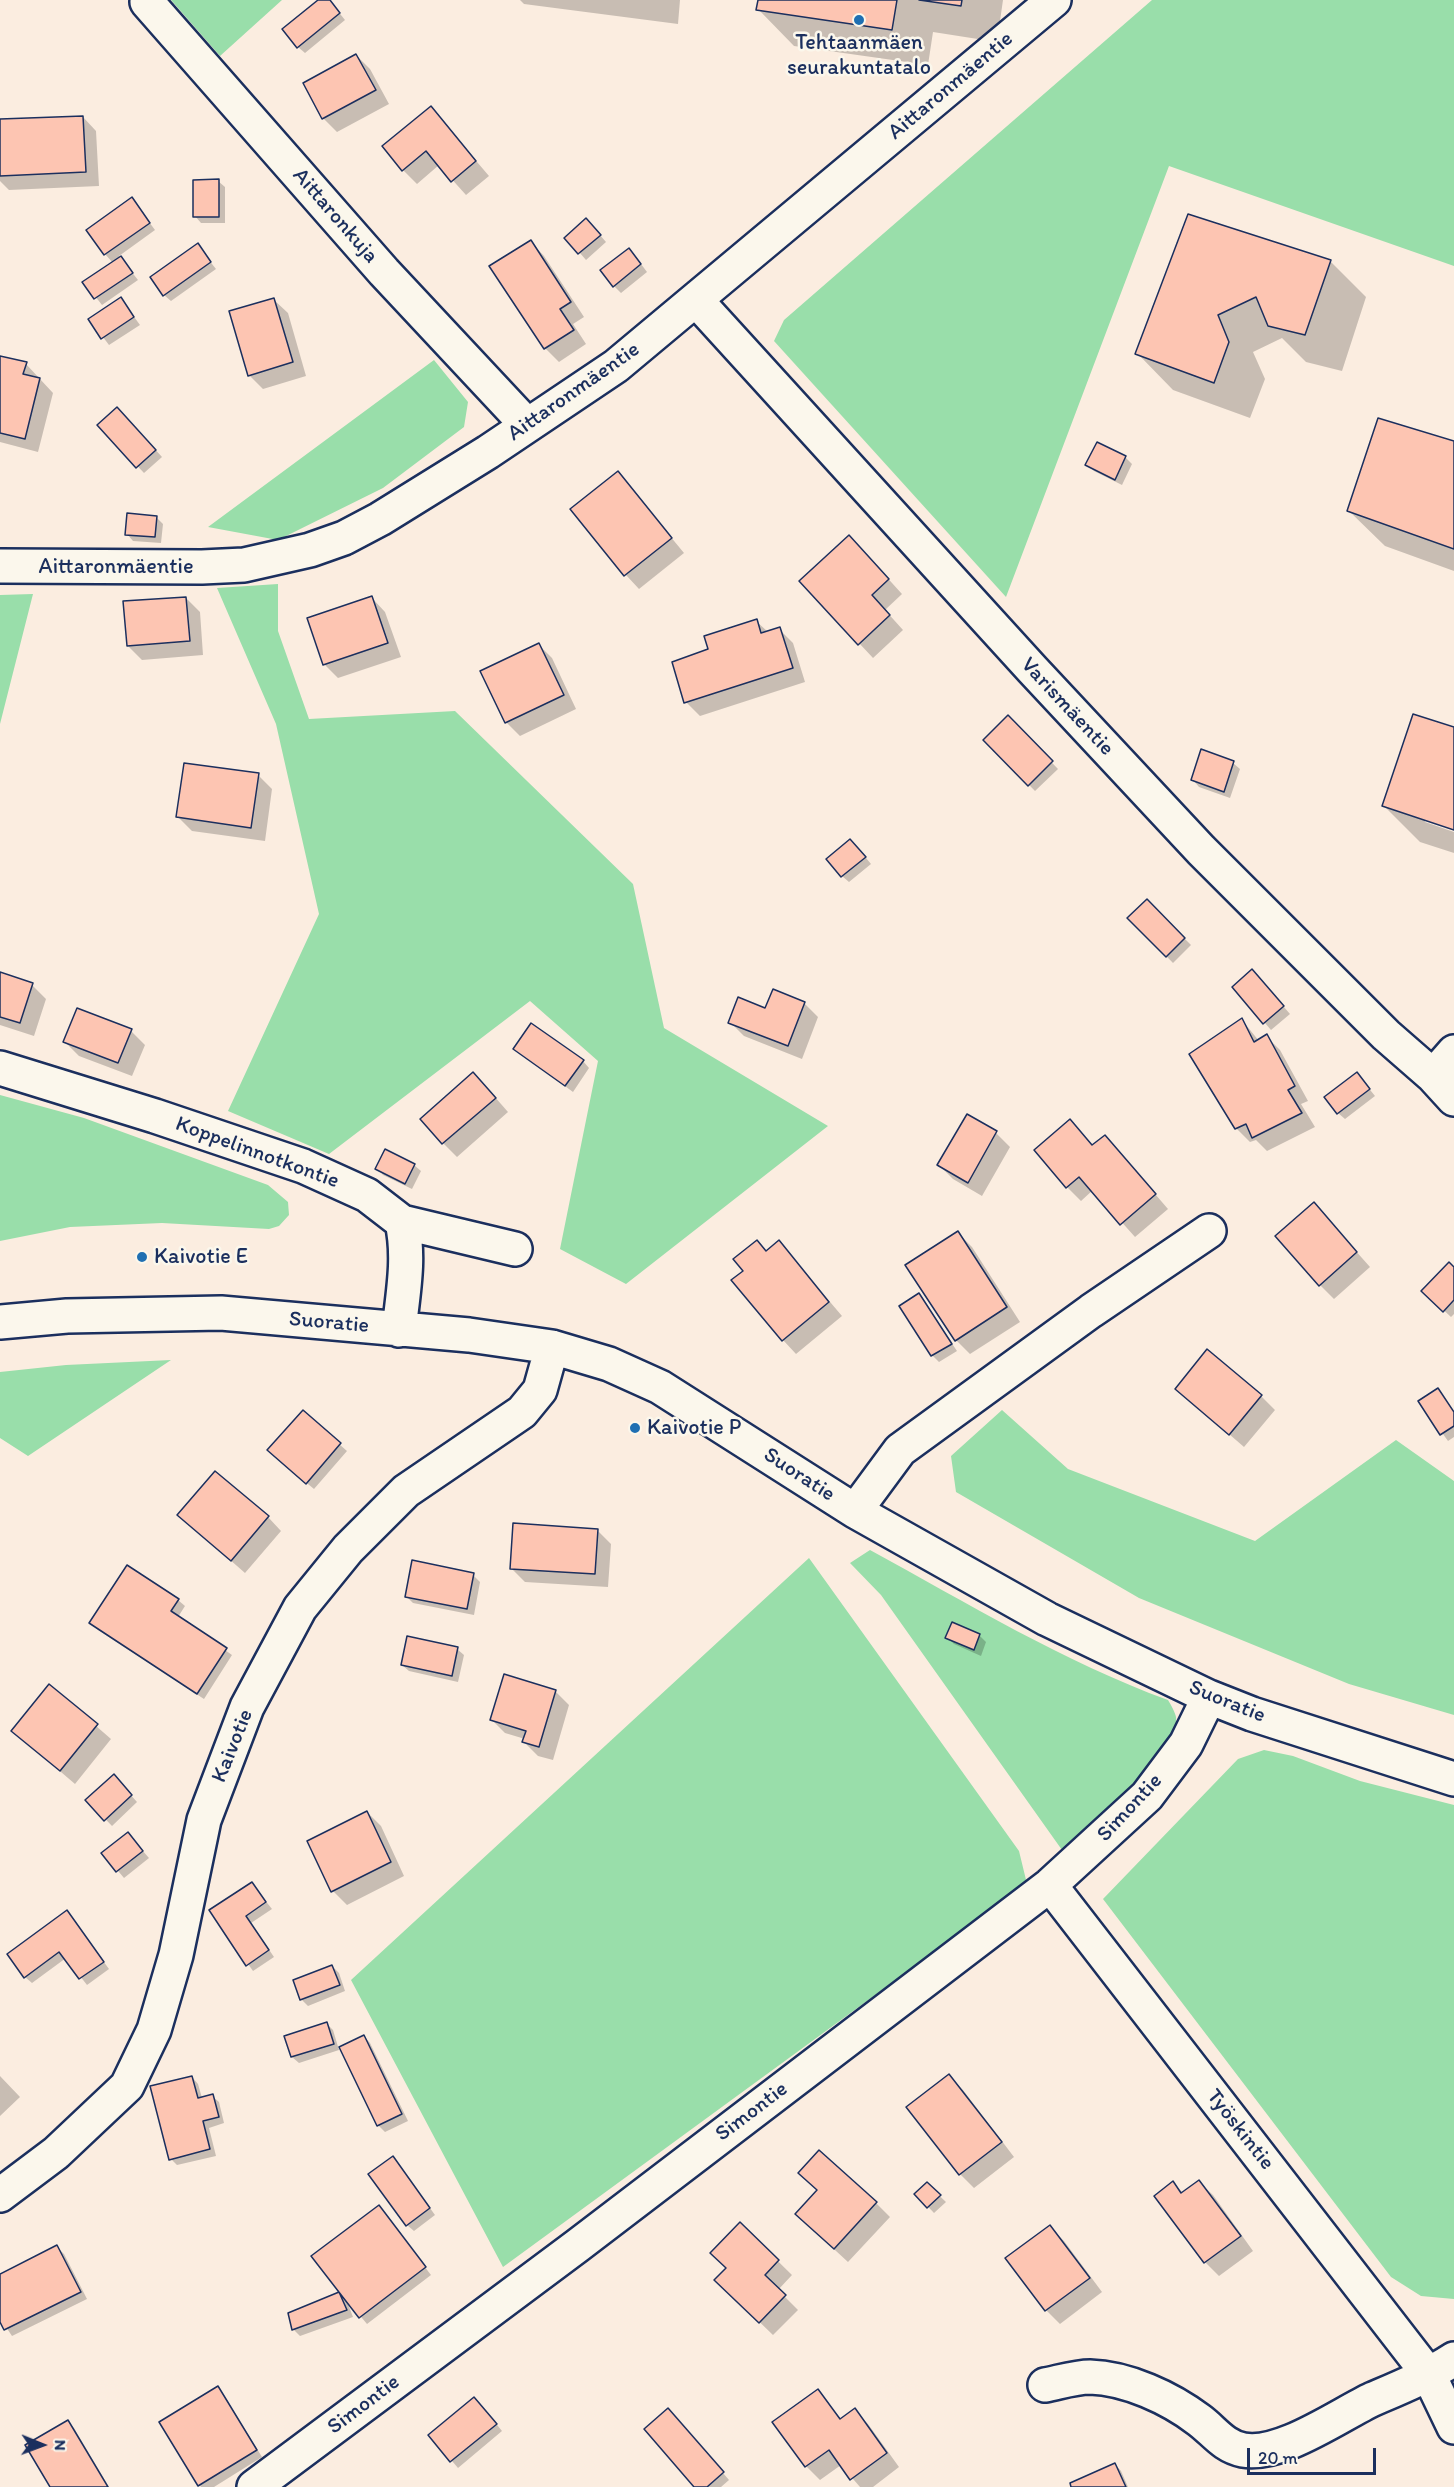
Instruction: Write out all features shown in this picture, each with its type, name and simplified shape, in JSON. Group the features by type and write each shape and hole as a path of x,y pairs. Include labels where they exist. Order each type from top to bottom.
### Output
{"street":[{"name":"Aittaronmäentie","path":"0,566 202,567 244,565 310,550 344,538 380,519 616,366 1054,0"},
{"name":"Aittaronkuja","path":"147,2 384,272 528,425"},
{"name":"Varismäentie","path":"696,300 1032,669 1201,850 1386,1035 1443,1088"},
{"path":"1443,1088 1454,1052"},
{"name":"Koppelinnotkontie","path":"0,1068 155,1116 303,1166 366,1196 402,1222"},
{"path":"399,1330 407,1260 402,1222 514,1249"},
{"path":"855,1511 900,1450 1091,1311 1209,1231"},
{"name":"Suoratie","path":"0,1322 67,1316 220,1313 469,1335 552,1347 609,1364 660,1387 855,1511 1047,1619 1209,1697 1252,1714 1454,1779"},
{"name":"Kaivotie","path":"0,2195 56,2153 127,2086 154,2030 176,1955 204,1820 247,1707 300,1608 348,1549 406,1491 522,1412 540,1390 552,1347"},
{"name":"Simontie","path":"254,2487 577,2246 1050,1885 1147,1796 1186,1744 1209,1697"},
{"name":"Työskintie","path":"1050,1885 1442,2367 1454,2427"},
{"path":"1046,2385 1089,2377 1123,2382 1164,2399 1200,2420 1221,2441 1243,2450 1267,2449 1318,2429 1370,2400 1442,2367"}],"green space":[{"path":"171,0 282,0 220,56"},
{"path":"1152,0 1454,0 1454,266 1169,166 1006,597 774,341 784,320"},
{"path":"434,360 468,402 464,427 383,488 278,540 208,527"},
{"path":"278,584 278,631 309,719 455,711 633,884 664,1028 828,1126 626,1284 560,1249 598,1061 530,1001 329,1154 228,1111 319,914 276,724 217,588"},
{"path":"33,594 0,724 0,595"},
{"path":"0,1095 84,1118 268,1185 288,1202 289,1215 279,1226 269,1229 162,1223 70,1227 0,1241"},
{"path":"171,1360 28,1456 0,1438 0,1372 66,1365"},
{"path":"1002,1410 1068,1469 1255,1541 1396,1440 1454,1481 1454,1715 1349,1684 1139,1598 956,1492 951,1456"},
{"path":"870,1550 1054,1650 1129,1685 1168,1700 1176,1717 1174,1734 1164,1753 1132,1790 1062,1850 881,1595 850,1563"},
{"path":"809,1558 1019,1851 1027,1884 503,2267 351,1980"},
{"path":"1264,1750 1293,1756 1360,1781 1454,1805 1454,2299 1421,2296 1391,2277 1103,1899 1238,1759"}],"building":[{"path":"318,0 330,0 340,13 297,48 282,29"},
{"name":"Tehtaanmäen seurakuntatalo","path":"758,0 897,0 892,30 756,10"},
{"name":"Tehtaanmäen seurakuntatalo","path":"919,0 962,0 961,6"},
{"path":"356,54 376,90 322,119 303,83"},
{"path":"431,106 476,161 451,182 426,151 402,171 382,146"},
{"path":"83,116 86,172 0,176 0,119"},
{"path":"219,179 219,217 193,217 193,180"},
{"path":"132,197 150,223 104,255 86,230"},
{"path":"1188,214 1331,260 1305,335 1268,326 1256,297 1218,315 1229,342 1214,383 1135,354"},
{"path":"586,218 601,235 578,254 564,238"},
{"path":"531,240 571,302 560,309 574,330 544,349 489,266"},
{"path":"198,243 211,262 163,296 150,277"},
{"path":"629,248 641,264 613,287 600,270"},
{"path":"121,256 133,273 94,299 82,282"},
{"path":"121,297 134,317 101,339 88,319"},
{"path":"274,298 293,362 248,376 229,311"},
{"path":"0,356 27,362 23,374 40,378 25,439 0,433"},
{"path":"117,407 156,450 136,468 97,425"},
{"path":"1378,418 1454,441 1454,549 1347,511"},
{"path":"1097,442 1126,456 1115,480 1085,465"},
{"path":"618,471 672,538 624,576 570,509"},
{"path":"127,513 157,516 155,537 125,535"},
{"path":"849,535 889,579 872,595 890,615 858,645 799,581"},
{"path":"372,596 388,643 323,665 307,618"},
{"path":"186,597 190,641 127,646 123,601"},
{"path":"757,619 761,633 780,627 793,668 684,703 672,662 708,649 704,636"},
{"path":"539,643 564,695 505,723 480,671"},
{"path":"1413,714 1454,727 1454,830 1382,806"},
{"path":"1008,715 1053,761 1028,786 983,740"},
{"path":"1201,749 1234,761 1224,792 1191,780"},
{"path":"184,763 259,773 251,828 176,817"},
{"path":"850,839 866,857 841,877 826,859"},
{"path":"1147,899 1185,938 1166,957 1127,918"},
{"path":"1252,969 1284,1006 1263,1024 1232,987"},
{"path":"0,972 33,983 20,1023 0,1017"},
{"path":"773,989 805,1002 788,1046 728,1023 738,997 765,1008"},
{"path":"77,1008 132,1029 118,1063 63,1042"},
{"path":"1242,1018 1254,1042 1267,1034 1295,1086 1288,1090 1302,1113 1252,1138 1246,1124 1235,1129 1189,1054"},
{"path":"531,1023 584,1060 565,1086 513,1049"},
{"path":"473,1072 496,1098 442,1144 420,1119"},
{"path":"1357,1072 1370,1089 1337,1114 1324,1097"},
{"path":"967,1114 997,1131 968,1183 937,1165"},
{"path":"1070,1119 1092,1145 1105,1135 1156,1194 1120,1225 1079,1177 1066,1188 1034,1150"},
{"path":"385,1149 415,1164 405,1184 375,1169"},
{"path":"1314,1202 1357,1252 1319,1286 1275,1236"},
{"path":"958,1231 1007,1307 955,1341 905,1265"},
{"path":"757,1240 766,1251 779,1240 829,1302 782,1341 731,1280 743,1271 733,1259"},
{"path":"1449,1262 1454,1267 1454,1300 1443,1312 1421,1291"},
{"path":"919,1293 952,1344 931,1356 899,1306"},
{"path":"1207,1349 1262,1395 1229,1435 1175,1389"},
{"path":"1438,1388 1454,1412 1454,1426 1440,1435 1418,1401"},
{"path":"303,1410 341,1443 306,1484 267,1450"},
{"path":"215,1471 269,1516 231,1561 177,1515"},
{"path":"513,1523 598,1529 595,1574 510,1569"},
{"path":"412,1560 474,1573 467,1609 405,1597"},
{"path":"127,1565 179,1599 171,1611 227,1648 197,1694 89,1623"},
{"path":"952,1622 980,1634 974,1650 945,1638"},
{"path":"407,1636 458,1647 452,1676 401,1665"},
{"path":"504,1674 556,1690 539,1747 522,1742 526,1731 490,1720"},
{"path":"49,1684 98,1724 60,1771 11,1731"},
{"path":"114,1774 132,1795 104,1821 85,1800"},
{"path":"367,1811 391,1862 331,1892 307,1841"},
{"path":"128,1832 143,1851 116,1872 101,1853"},
{"path":"252,1882 266,1902 246,1916 269,1950 246,1966 209,1910"},
{"path":"67,1910 104,1962 79,1979 59,1952 24,1978 7,1954"},
{"path":"332,1965 340,1985 300,2000 293,1980"},
{"path":"327,2022 334,2044 291,2057 284,2036"},
{"path":"364,2035 402,2114 377,2126 339,2047"},
{"path":"949,2074 1002,2142 959,2175 906,2107"},
{"path":"192,2076 198,2098 213,2094 219,2117 203,2121 210,2149 169,2160 150,2086"},
{"path":"819,2150 877,2202 834,2249 795,2214 817,2190 798,2173"},
{"path":"393,2156 430,2208 406,2226 368,2174"},
{"path":"1199,2180 1241,2236 1204,2263 1154,2196 1173,2181 1181,2193"},
{"path":"927,2182 941,2195 927,2208 914,2194"},
{"path":"379,2205 426,2267 359,2318 311,2256"},
{"path":"740,2222 779,2260 765,2275 786,2295 759,2323 714,2280 726,2268 710,2253"},
{"path":"1050,2225 1090,2278 1045,2311 1005,2258"},
{"path":"57,2245 81,2292 4,2330 0,2322 0,2274"},
{"path":"339,2292 347,2310 292,2330 288,2313"},
{"path":"218,2386 257,2450 198,2486 159,2422"},
{"path":"818,2389 840,2419 855,2408 887,2453 850,2480 829,2450 805,2467 772,2422"},
{"path":"474,2397 497,2424 450,2462 428,2435"},
{"path":"668,2408 724,2472 707,2487 694,2487 644,2429"},
{"path":"68,2420 108,2487 50,2487 25,2445"},
{"path":"1115,2463 1126,2487 1071,2487 1070,2483"}],"place":[{"name":"Tehtaanmäen seurakuntatalo","path":"859,20"},
{"name":"Kaivotie E","path":"142,1257"},
{"name":"Kaivotie P","path":"635,1428"}]}
